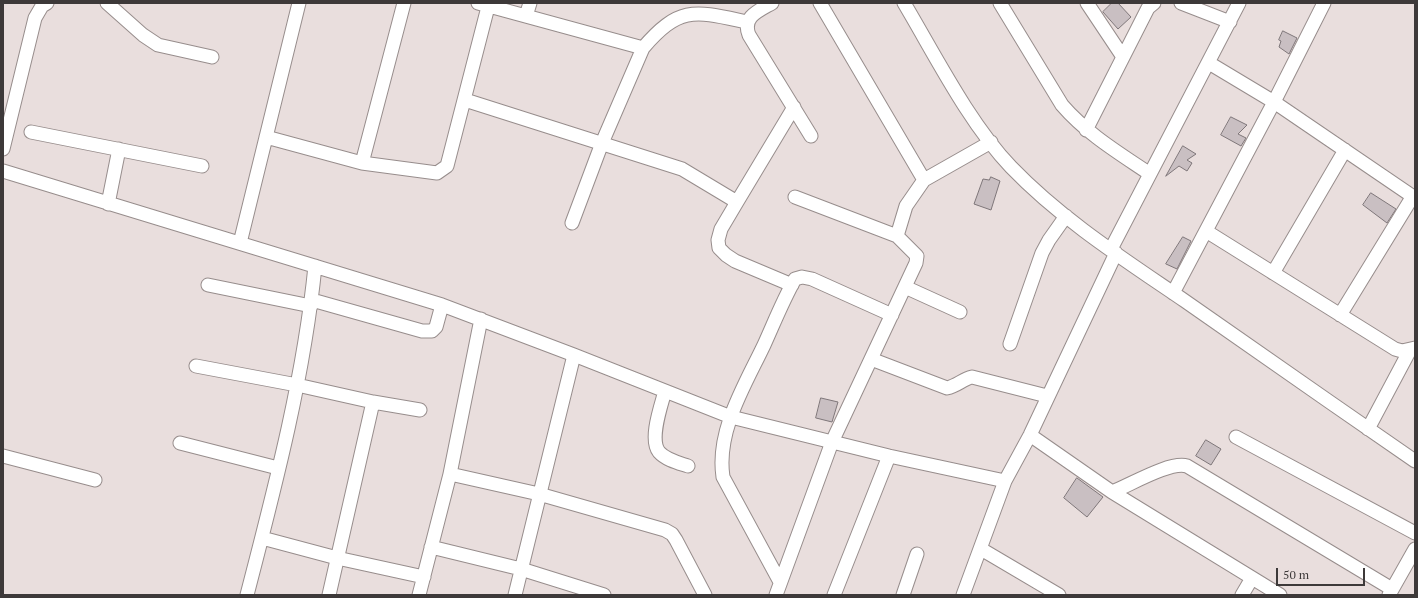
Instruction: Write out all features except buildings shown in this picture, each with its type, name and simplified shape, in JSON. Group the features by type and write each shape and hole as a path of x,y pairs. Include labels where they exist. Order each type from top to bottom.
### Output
{"street":[{"path":"3,149 35,18 42,6 47,3"},
{"path":"240,243 299,3"},
{"path":"362,162 404,3"},
{"path":"526,16 530,3"},
{"path":"772,3 751,15 747,22 746,28 811,136"},
{"path":"820,3 924,180"},
{"path":"904,3 971,115 1010,166 1048,202 1113,251 1415,461"},
{"path":"1000,3 1062,105 1086,130 1150,174"},
{"path":"1087,3 1123,57"},
{"path":"1086,130 1148,8 1154,3"},
{"path":"1181,3 1230,22"},
{"path":"963,595 1005,481 1030,435 1113,251 1150,174 1239,3"},
{"path":"1173,293 1274,102 1324,3"},
{"path":"266,137 362,162 437,173 447,166 465,100 485,4 643,48"},
{"path":"110,5 158,46 212,57"},
{"path":"572,223 602,143 643,48 669,22 682,16 699,13 747,22"},
{"path":"1209,63 1274,102 1414,197 1340,315"},
{"path":"465,100 682,169 737,202"},
{"path":"792,285 735,261 719,248 718,240 721,229 794,107"},
{"path":"31,132 202,166"},
{"path":"896,236 906,206 924,180 991,142"},
{"path":"108,204 119,149"},
{"path":"1273,273 1345,150"},
{"path":"8,173 442,305 574,355 730,417 889,456 1005,481"},
{"path":"776,595 832,442 905,287 916,262 917,256 896,236 794,197"},
{"path":"1010,344 1042,253 1048,240 1066,216"},
{"path":"1206,231 1395,349 1413,349 1368,429"},
{"path":"247,595 298,385 311,303 315,266"},
{"path":"780,582 723,477 721,465 730,417 796,278 802,276 812,279 892,315"},
{"path":"208,285 311,303 422,331 432,331 436,327 442,305"},
{"path":"905,287 960,312"},
{"path":"419,595 450,474 481,319"},
{"path":"515,595 574,355"},
{"path":"871,359 947,388 955,386 964,379 972,377 1047,396"},
{"path":"196,366 298,385 373,402 420,410"},
{"path":"665,391 655,431 655,440 659,452 670,460 688,466"},
{"path":"329,595 373,402"},
{"path":"1030,435 1112,492 1280,595"},
{"path":"1236,437 1415,532"},
{"path":"180,443 278,468"},
{"path":"3,456 95,480"},
{"path":"834,595 889,456"},
{"path":"1112,492 1180,464 1187,466 1390,592 1414,555"},
{"path":"450,474 539,494 657,528 672,534 705,595"},
{"path":"262,538 337,558 424,577"},
{"path":"432,547 521,569 604,595"},
{"path":"981,549 1059,595"},
{"path":"903,595 918,554"},
{"path":"1242,595 1252,578"}]}
